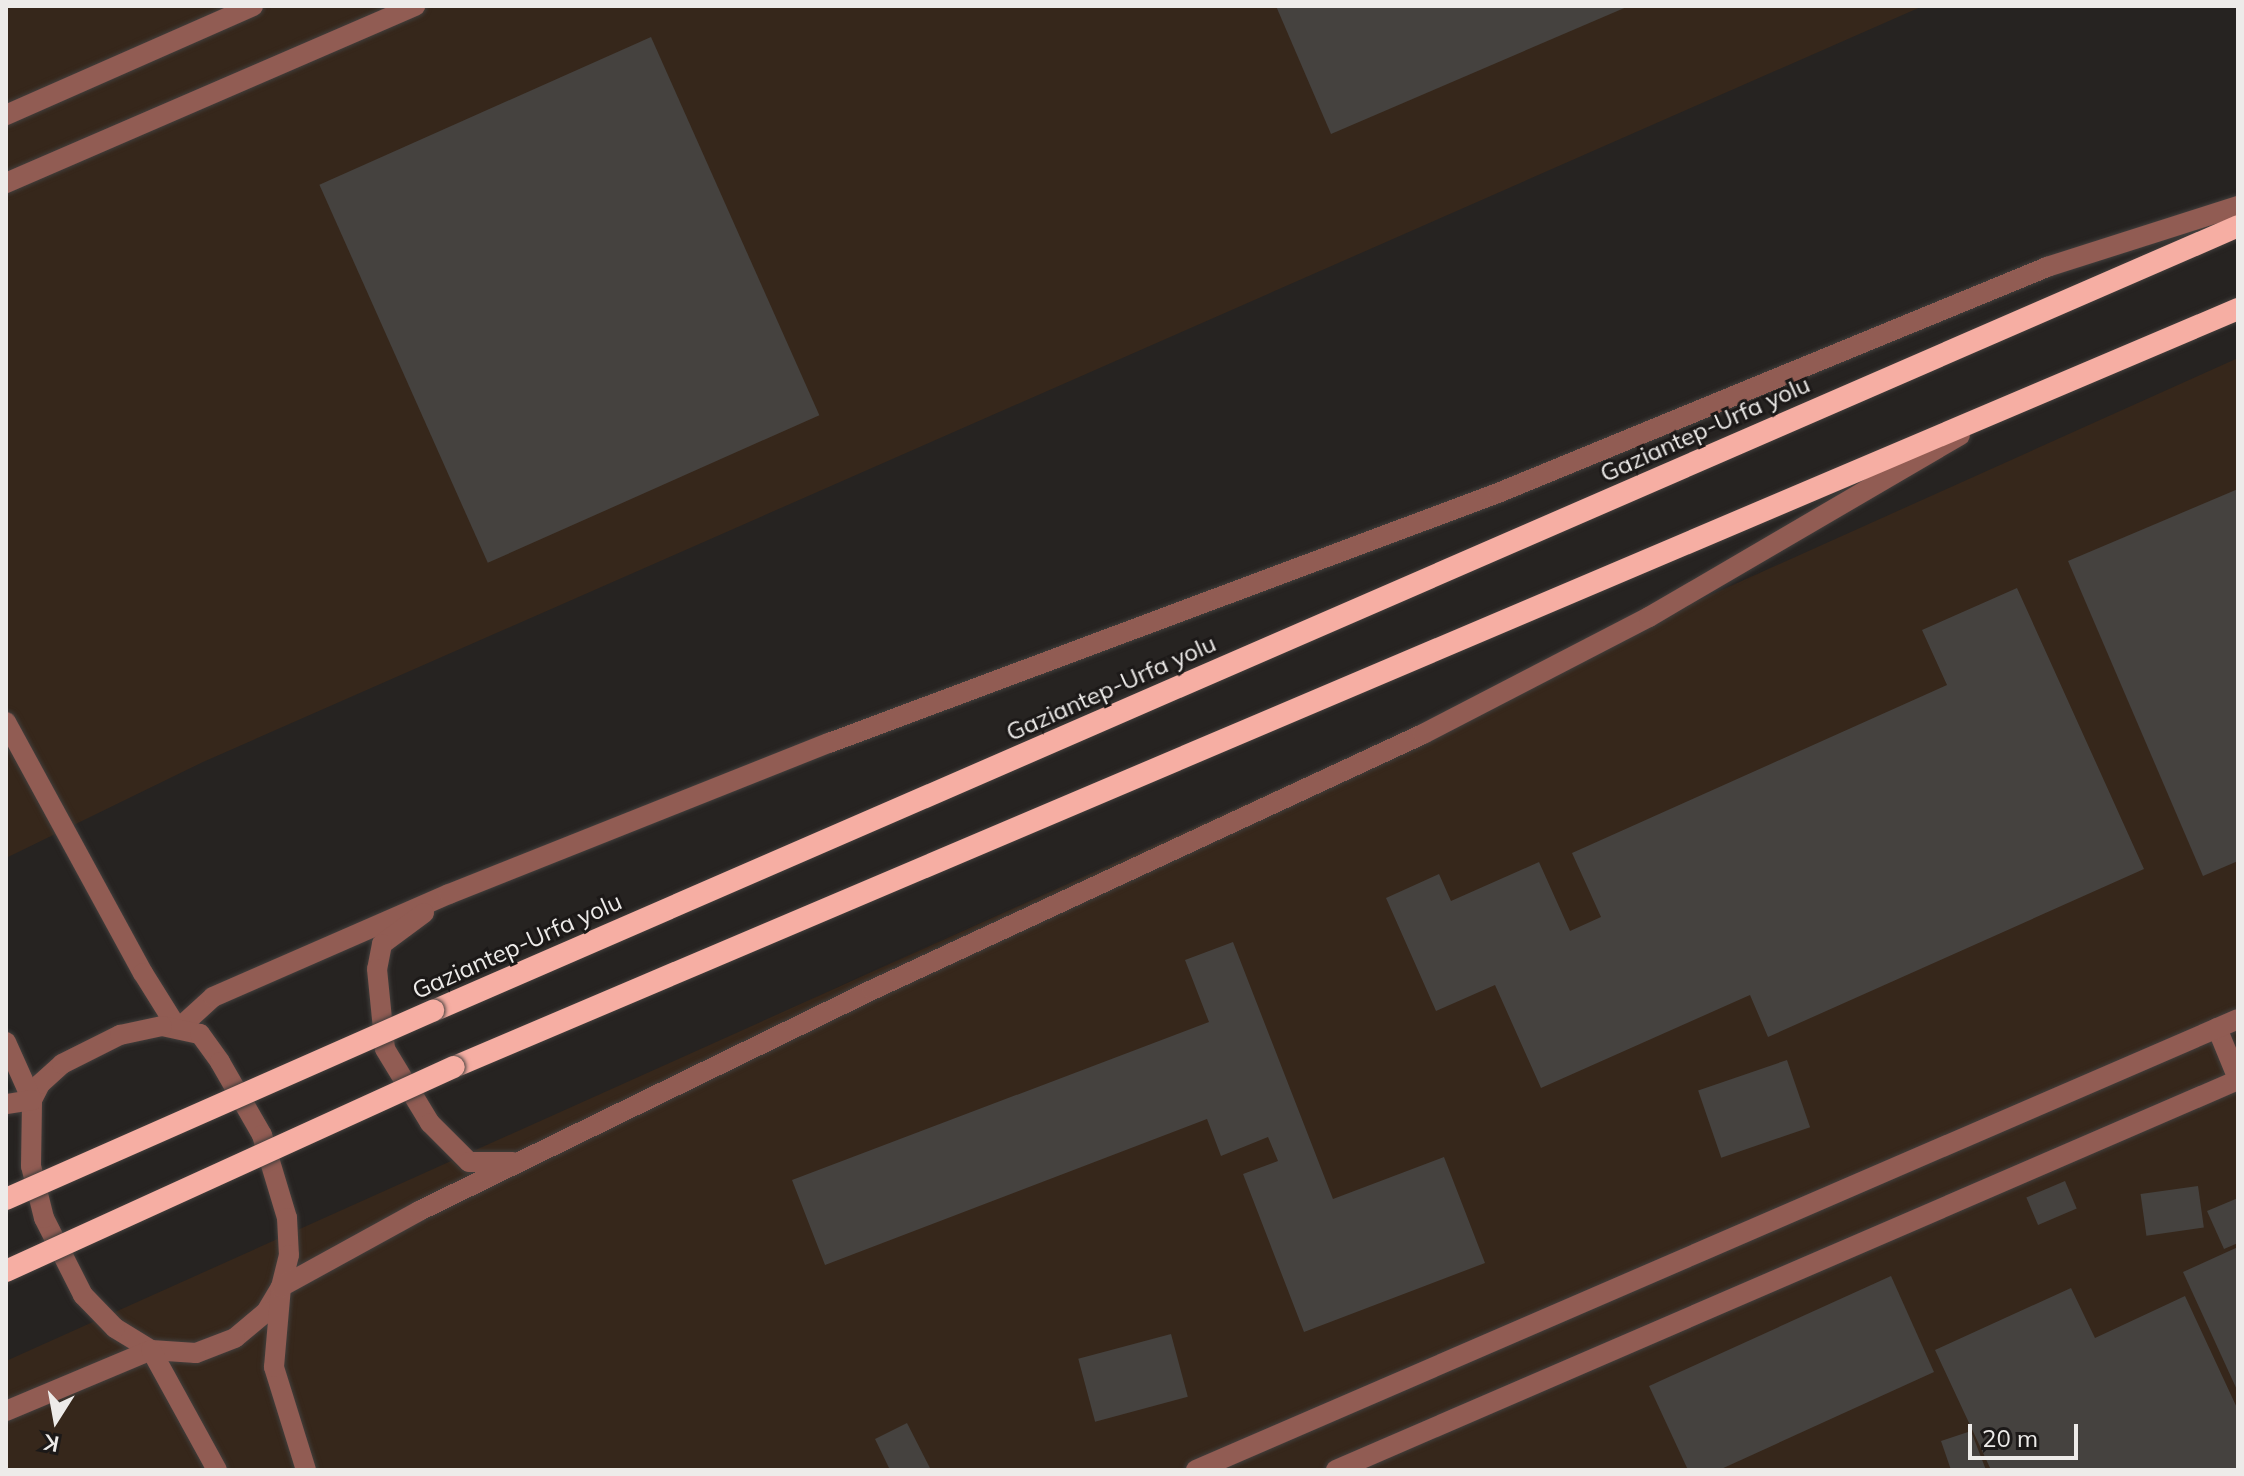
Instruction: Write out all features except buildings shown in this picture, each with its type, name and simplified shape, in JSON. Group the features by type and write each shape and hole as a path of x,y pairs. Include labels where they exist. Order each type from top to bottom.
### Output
{"highway":[{"name":"Gaziantep-Urfa yolu","path":"6,1199 2238,226"},
{"path":"6,1271 454,1067 2238,309"}],"street":[{"path":"6,115 253,6"},
{"path":"6,183 415,6"},
{"path":"178,1029 213,997 449,894 829,743 1498,493 2047,267 2238,206"},
{"path":"6,1411 151,1350 196,1353 235,1338 266,1312 281,1287 419,1211 872,990 1423,734 1649,617 2012,405"},
{"path":"6,722 143,973 178,1029"},
{"path":"449,894 382,944 377,969 385,1049 430,1123 469,1162 519,1162"},
{"path":"1196,1470 2238,1019"},
{"path":"32,1100 40,1084 62,1064 120,1035 162,1026 200,1034 262,1135 287,1218 289,1255 281,1287 274,1367 306,1470"},
{"path":"1336,1470 2238,1079 2217,1028"},
{"path":"6,1042 32,1100 31,1166 44,1218 83,1295 115,1328 151,1350 217,1470"},
{"path":"6,1104 32,1100"}],"shaded area":[{"path":"6,6 1923,6 203,762 6,858"},
{"path":"2238,358 2238,1470 6,1470 6,1361"}]}
